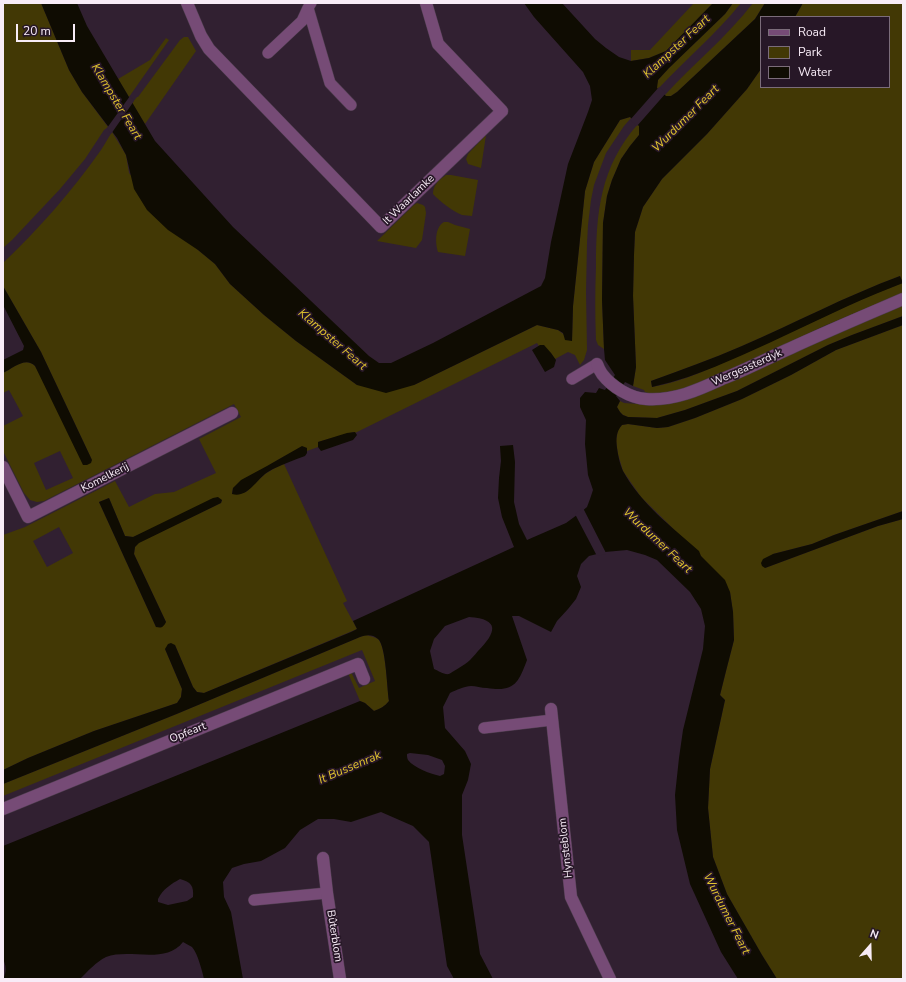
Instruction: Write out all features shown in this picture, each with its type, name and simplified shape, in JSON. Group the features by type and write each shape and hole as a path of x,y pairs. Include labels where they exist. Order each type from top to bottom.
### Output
{"street":[{"name":"It Waarlamke","path":"188,3 201,36 209,49 381,227 502,111 438,44 426,3"},
{"name":"Wergeasterdyk","path":"597,364 602,374 609,382 633,396 645,399 659,399 683,395 730,376 903,299"},
{"name":"Komelkerij","path":"3,468 28,517 232,413"},
{"name":"Opfeart","path":"3,809 358,664 364,680"},
{"name":"Hynsteblom","path":"552,715 572,897 610,979"},
{"name":"Bûterblom","path":"323,858 340,979"}],"lane":[{"path":"268,53 302,21 309,6"},
{"path":"309,6 330,83 351,105"},
{"path":"572,379 597,364"},
{"path":"484,728 552,715"},
{"path":"254,900 327,894"}],"green space":[{"path":"3,3 41,3 69,70 82,92 108,127 104,130 85,159 60,189 3,248"},
{"path":"694,3 713,3 666,51 649,58 631,61 631,50 650,50"},
{"path":"733,3 741,3 711,36 658,89 656,88 658,80 725,14"},
{"path":"753,3 765,3 755,19 677,92 671,96 666,96 665,95 721,39"},
{"path":"803,3 903,3 903,293 824,326 730,371 681,390 652,394 645,392 644,390 633,386 636,367 633,296 635,232 643,207 662,179 707,134 747,89 760,70 760,88 890,88 890,16 796,16","holes":["900,276 902,283 881,291 707,370 674,382 652,387 651,381 742,346 840,301"]},
{"path":"184,37 188,37 196,51 145,124 132,103 180,40"},
{"path":"166,38 169,40 129,97 118,79 150,60"},
{"path":"631,118 606,153 594,185 591,200 587,243 587,350 584,360 580,365 575,355 568,352 555,359 551,353 539,346 537,343 355,433 354,432 318,442 318,447 307,451 307,448 302,447 281,458 233,488 232,494 246,492 265,474 284,464 347,601 343,603 357,629 204,693 197,692 193,687 175,645 165,649 182,689 181,697 177,703 94,731 3,770 3,535 25,527 115,481 129,507 155,494 174,492 216,473 199,439 241,417 234,404 44,501 37,502 30,500 24,493 3,451 3,426 23,416 9,390 3,393 3,373 19,364 27,362 35,366 92,460 41,352 3,286 3,263 67,195 101,150 112,132 126,155 129,173 198,250 215,264 230,284 264,315 296,341 357,385 414,385 537,325 558,330 572,341 573,306 585,191 594,162 620,120","holes":["60,451 73,478 46,490 34,463","109,498 125,536 133,537 222,500 221,503 138,543 135,547 134,554 166,622 156,627 99,502","59,527 73,553 47,567 33,541"]},
{"path":"638,124 639,135 621,159 607,196 603,223 602,300 604,349 598,345 596,340 596,247 599,209 608,174 615,157 625,140"},
{"path":"486,135 481,168 468,164 466,159 468,154"},
{"path":"446,175 478,180 472,216 462,215 443,203 433,194 437,183"},
{"path":"417,203 425,207 426,213 422,240 416,248 377,241 414,205"},
{"path":"444,222 470,229 465,256 438,252 436,235 439,227"},
{"path":"903,304 903,316 828,345 737,391 685,410 657,418 628,417 623,415 617,407 620,401 624,403 650,405"},
{"path":"903,325 903,511 812,544 773,554 765,568 878,526 903,519 903,979 777,979 727,894 713,857 708,808 710,769 725,700 720,695 734,640 733,612 730,592 701,556 641,497 623,471 616,441 618,430 622,425 628,424 657,428 668,427 695,418 742,399 791,375 836,350"},
{"path":"366,635 378,639 381,643 389,701 384,706 374,711 365,703 360,701 348,673 351,672 359,688 375,681 362,650 3,796 3,784"}],"water":[{"path":"41,3 77,3 87,26 155,141 233,227 369,356 379,363 391,363 433,343 541,286 545,278 551,242 568,164 592,100 590,86 583,72 534,17 524,3 562,3 595,39 619,57 631,61 649,58 666,51 713,3 733,3 725,14 658,80 657,88 666,96 671,96 755,19 765,3 803,3 796,16 760,16 760,70 747,89 707,134 662,179 643,207 635,232 634,254 633,296 636,367 633,386 625,382 616,396 620,401 617,407 623,415 628,417 657,418 685,410 737,391 828,345 903,316 903,325 836,350 791,375 742,399 668,427 657,428 628,424 622,425 617,435 617,448 620,463 630,483 668,524 699,551 701,556 725,580 730,592 733,612 734,640 720,695 725,700 710,769 708,808 713,857 727,894 777,979 738,979 721,952 690,884 677,830 675,795 683,730 703,649 705,626 701,609 690,592 657,560 627,550 605,552 589,556 581,564 577,576 581,587 576,599 557,621 551,632 519,616 512,616 527,660 521,675 514,684 503,689 471,686 463,687 450,693 443,707 445,728 465,751 471,764 468,780 462,795 462,835 480,954 493,979 454,979 447,966 429,842 413,826 381,812 351,822 334,819 318,819 300,830 285,848 261,861 232,868 223,882 224,897 231,912 243,979 204,979 200,963 194,950 192,947 183,942 176,949 167,953 147,955 126,954 106,957 95,964 80,979 3,979 6,969 3,959 3,846 360,701 365,703 374,711 380,708 389,701 381,643 376,637 367,635 360,637 179,713 3,784 3,770 94,731 177,703 181,697 182,689 165,649 168,644 171,643 175,645 193,687 197,692 204,693 351,632 357,629 353,621 514,547 502,517 498,498 501,461 500,446 513,445 515,462 514,502 519,524 527,540 566,523 587,507 593,490 588,475 585,444 586,420 580,407 580,398 585,392 596,393 599,388 605,390 615,375 605,360 604,349 602,300 603,223 607,196 612,180 621,159 639,135 639,126 630,117 620,120 594,162 585,191 573,306 572,341 565,340 563,333 558,330 537,325 414,385 386,393 357,385 296,341 264,315 230,284 215,264 198,250 168,230 147,210 134,189 126,155 117,138 82,92 69,70","holes":["469,617 479,618 491,624 492,633 470,660 450,674 434,669 430,651 434,639 445,626","407,754 428,755 442,760 445,766 444,774 440,776 418,768 408,760","180,879 191,885 193,897 187,901 168,905 158,902 162,892"]},
{"path":"900,276 903,283 848,306 715,367 688,377 652,387 651,381 731,351 860,292"},
{"path":"3,286 41,352 92,460 91,463 87,465 83,465 35,366 28,362 19,364 3,373 3,360 23,350 24,346 3,305"},
{"path":"540,345 544,345 556,360 554,367 545,372 532,350"},
{"path":"355,432 357,435 353,440 321,451 318,447 318,442"},
{"path":"302,446 307,448 307,453 305,456 281,465 268,472 246,492 237,495 232,494 233,488 241,480"},
{"path":"218,497 222,500 221,503 139,543 135,547 134,554 166,622 162,627 156,627 99,502 109,498 125,536 133,537 213,498"},
{"path":"903,511 903,519 878,526 765,568 762,566 761,563 763,559 773,554 812,544"}],"pier":[{"path":"659,87 666,93 637,126 630,120"},
{"path":"130,96 134,101 111,134 107,128"},
{"path":"583,508 606,554 597,556 575,514"}],"water label":[{"name":"Klampster Feart","path":"677,47"},
{"name":"Klampster Feart","path":"116,102"},
{"name":"Wurdumer Feart","path":"686,119"},
{"name":"Klampster Feart","path":"332,340"},
{"name":"Wurdumer Feart","path":"657,541"},
{"name":"It Bussenrak","path":"350,768"},
{"name":"Wurdumer Feart","path":"726,914"}]}
